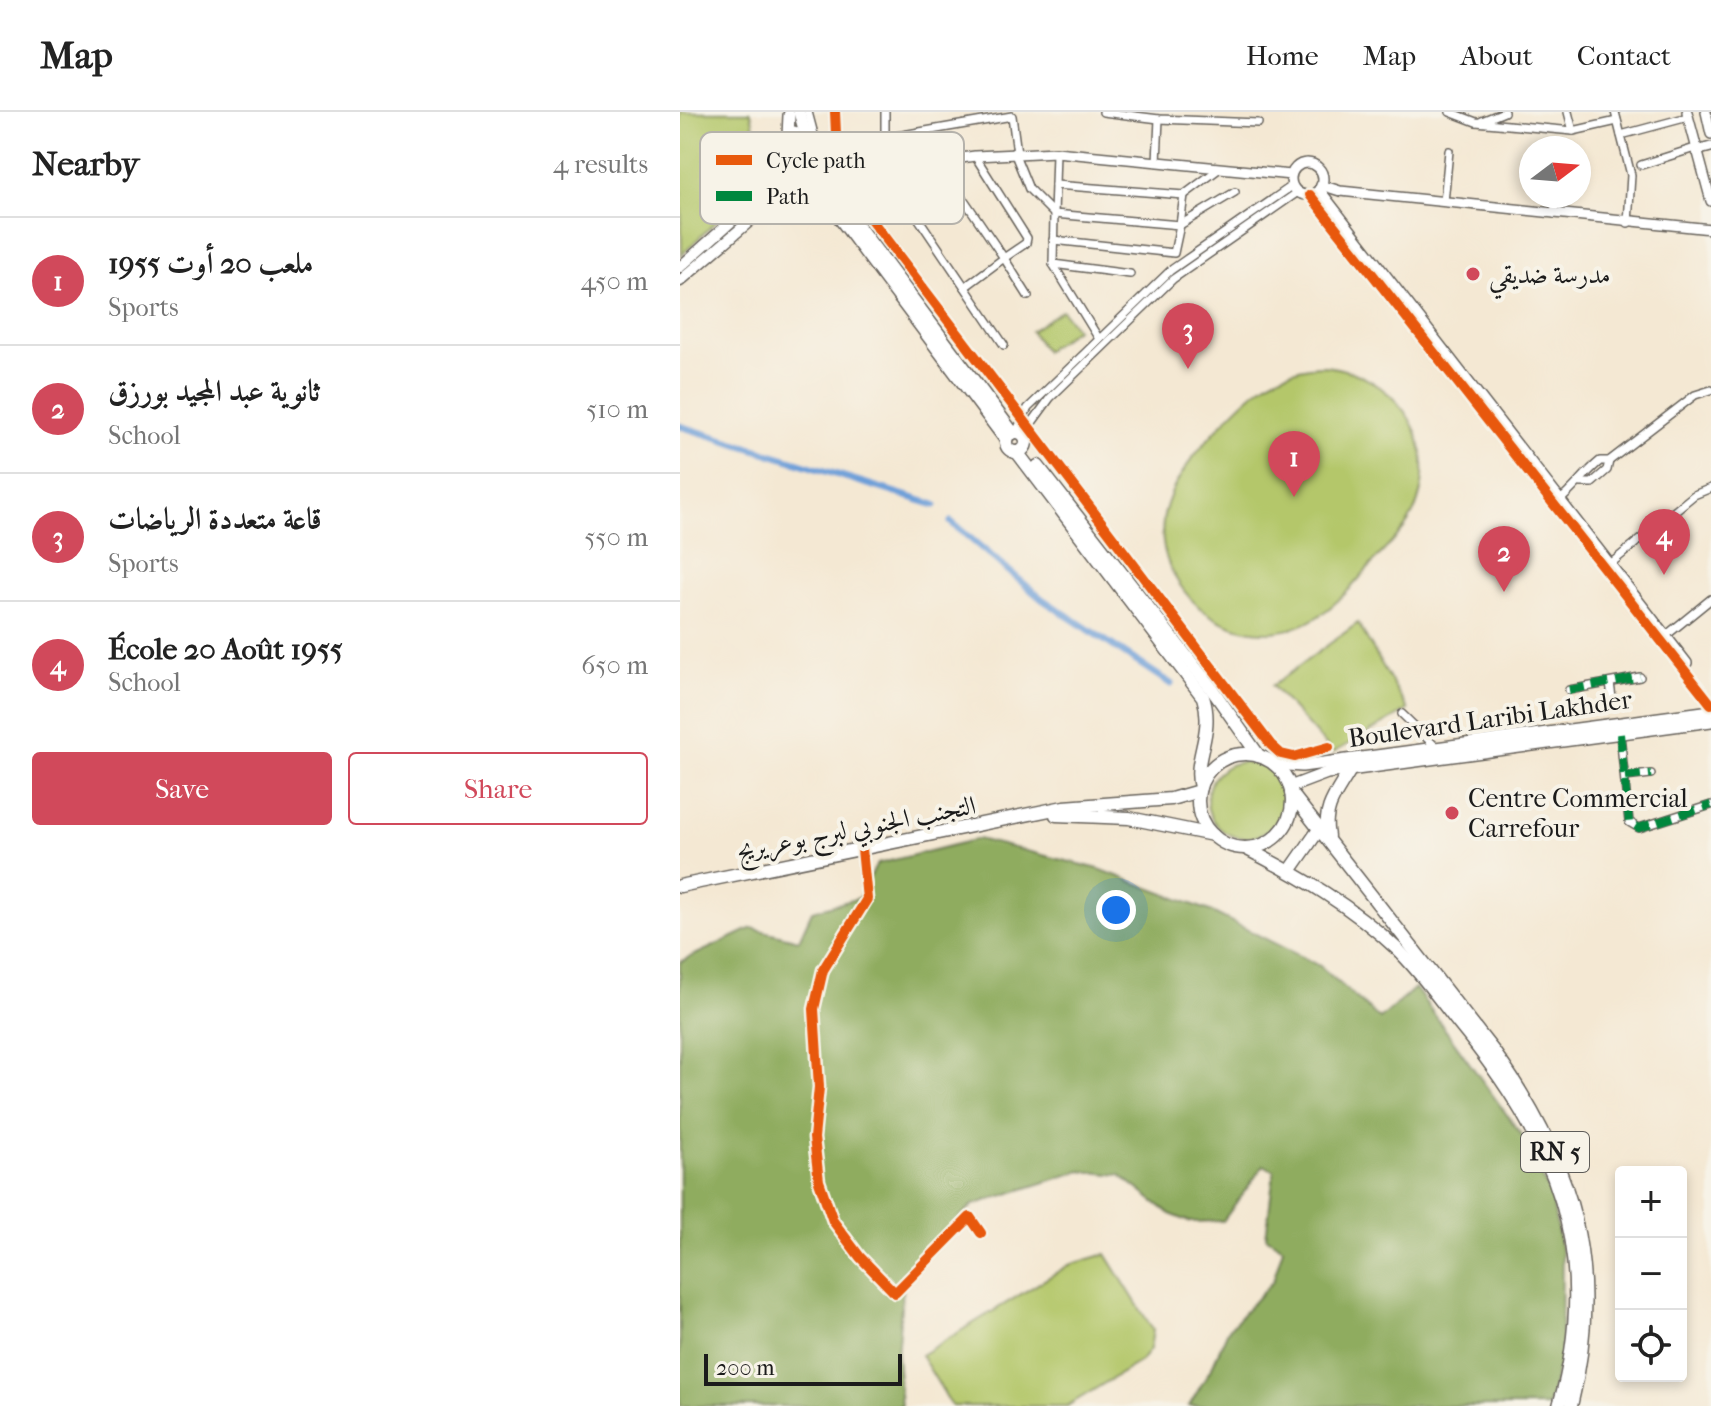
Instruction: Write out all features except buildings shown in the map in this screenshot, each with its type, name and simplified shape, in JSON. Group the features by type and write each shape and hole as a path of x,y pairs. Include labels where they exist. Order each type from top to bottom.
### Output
{"highway":[{"path":"845,224 1018,436 1200,691 1208,726 1198,774 1201,818 1213,835 1227,845 1245,848 1261,845 1279,833 1290,814 1290,790 1018,436 860,224"},
{"path":"1266,760 1271,745"},
{"path":"1199,789 1208,772 1220,761 1242,754 1266,760"},
{"path":"1329,840 1328,808 1350,770"},
{"name":"التجنب الجنوبي لبرج بوعريريج","path":"680,886 1064,807 1171,799 1199,789"},
{"name":"RN 5","path":"1290,790 1367,886 1403,945 1515,1097 1556,1179 1574,1274 1572,1341 1559,1406"},
{"name":"التجنب الجنوبي لبرج بوعريريج","path":"1041,813 1129,818 1213,835"},
{"path":"1290,871 1320,828"},
{"name":"RN 5","path":"1245,848 1290,871 1403,945 1521,1090 1562,1169 1578,1235 1583,1287 1581,1358 1571,1406"}],"main road":[{"path":"792,113 801,132"},
{"path":"680,267 729,224"},
{"path":"680,281 746,224"},
{"name":"Boulevard Laribi Lakhder","path":"1290,790 1315,775 1438,752 1711,711"},
{"name":"Boulevard Laribi Lakhder","path":"1266,760 1298,767 1620,734 1711,721"}],"street":[{"path":"808,112 812,132"},
{"path":"835,112 836,132"},
{"path":"1103,112 1159,119 1258,123"},
{"path":"1450,112 1476,122 1573,131 1616,116 1631,175 1628,223"},
{"path":"1476,122 1504,112"},
{"path":"1568,112 1573,131"},
{"path":"1706,112 1711,129"},
{"path":"1621,135 1687,114 1711,201"},
{"path":"920,132 1012,116 1016,152 1029,189 1054,214 1180,225 1235,192"},
{"path":"1157,162 1159,119"},
{"path":"1641,165 1711,147"},
{"path":"1444,202 1449,151"},
{"path":"964,158 1016,152 1056,152 1220,168 1317,190 1711,229"},
{"path":"1056,152 1053,264 1104,345"},
{"path":"965,287 1026,243 1027,238 975,156"},
{"path":"1018,436 1050,398 1178,275 1294,184 1301,164 1312,164 1320,170 1317,190 1711,704"},
{"path":"1055,185 1184,195 1220,168"},
{"path":"1018,436 1097,338 1171,270 1294,184"},
{"path":"1053,240 1171,253 1176,251 1184,195"},
{"path":"964,200 1028,296"},
{"path":"1554,214 1555,208"},
{"path":"871,224 1018,436 1271,745 1281,754 1294,757 1329,747"},
{"path":"922,224 1004,345"},
{"path":"1053,264 1130,274"},
{"path":"1557,502 1581,483 1592,483 1607,470 1609,461 1695,395 1711,390"},
{"path":"1607,566 1694,495 1711,488"},
{"path":"1663,638 1711,599"},
{"path":"1663,638 1711,695"},
{"path":"1569,690 1640,677"},
{"path":"1610,683 1612,698"},
{"path":"1402,714 1438,752"},
{"path":"1620,734 1629,822 1633,826 1639,828 1711,805"},
{"path":"1625,777 1651,774"},
{"path":"862,849 867,899 823,970 814,1009 819,1087 814,1138 819,1181 833,1221 860,1257 895,1293 970,1217 981,1233"}],"green space":[{"path":"680,112 751,112 755,132 700,132 700,224 713,224 682,255"},
{"path":"1062,310 1076,329 1045,351 1031,331"},
{"path":"1325,366 1349,371 1370,381 1389,394 1404,411 1416,431 1422,453 1423,477 1418,501 1401,532 1323,613 1291,629 1273,632 1232,626 1198,606 1171,569 1163,546 1167,504 1188,464 1230,415 1254,393 1279,376 1308,367"},
{"path":"1358,623 1408,710 1333,753 1272,686"},
{"path":"1253,762 1266,768 1277,779 1283,800 1281,815 1266,832 1253,838 1237,838 1224,832 1209,815 1207,792 1213,779 1230,764"},
{"path":"978,839 1099,869 1210,911 1320,966 1380,1019 1415,988 1526,1141 1551,1196 1562,1253 1561,1355 1548,1406 1189,1406 1213,1365 1228,1330 1273,1281 1283,1248 1266,1237 1274,1171 1264,1165 1223,1221 1190,1222 1170,1214 1120,1175 1080,1171 973,1205 904,1272 897,1355 901,1406 680,1406 680,962 752,928 799,940 812,911 859,898 877,864"},
{"path":"1106,1254 1153,1330 1150,1349 1141,1361 1067,1406 952,1406 921,1355 1069,1265"}],"waterway":[{"path":"680,426 935,505"},
{"path":"951,522 1042,599 1171,684"}],"marked path":[{"path":"1569,690 1640,677"},
{"path":"1620,734 1629,822 1639,828 1711,805"},
{"path":"1625,777 1651,774"}],"cycle path":[{"path":"835,112 836,132"},
{"path":"1310,195 1711,704"},
{"path":"875,224 1271,745 1281,754 1294,757 1329,747"},
{"path":"862,849 867,899 823,970 814,1009 819,1087 814,1138 819,1181 833,1221 860,1257 895,1293 970,1217 981,1233"}],"place":[{"name":"مدرسة ضديقي","path":"1473,274"},
{"name":"قاعة متعددة الرياضات","path":"1188,369"},
{"name":"ملعب 20 أوت 1955","path":"1294,497"},
{"name":"École 20 Août 1955","path":"1664,575"},
{"name":"ثانوية عبد المجيد بورزق","path":"1504,592"},
{"name":"Centre Commercial Carrefour","path":"1452,813"}]}
